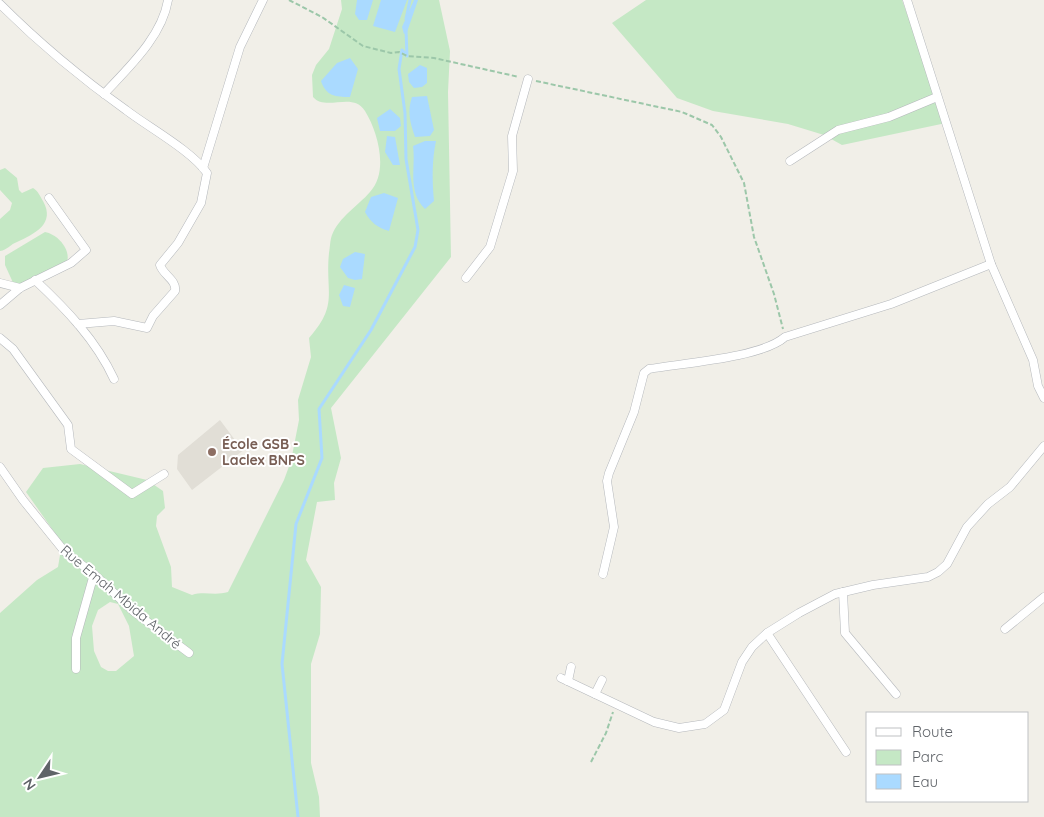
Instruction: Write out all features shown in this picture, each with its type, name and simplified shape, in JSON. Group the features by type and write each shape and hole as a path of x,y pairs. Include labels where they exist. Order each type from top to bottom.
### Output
{"street":[{"path":"104,94 148,43 159,25 168,0"},
{"path":"203,168 240,47 263,0"},
{"path":"907,0 991,264 1034,360 1038,386 1044,398"},
{"path":"0,4 33,36 104,94 203,168 207,173 201,203 178,243 160,264 166,276 174,283 175,291 153,316 147,328 108,321 78,324"},
{"path":"466,278 490,247 513,171 512,136 528,79"},
{"path":"790,161 838,130 889,117 937,97"},
{"path":"0,305 20,288 70,263 86,250 49,198"},
{"path":"603,574 614,527 607,481 609,472 634,412 644,373 649,369 734,356 779,343 785,338 891,304 991,264"},
{"path":"35,280 78,324 114,379"},
{"path":"0,283 20,288"},
{"path":"0,338 13,349 68,425 71,449 132,494 164,474"},
{"path":"572,667 565,679 654,722 679,728 705,724 724,710 742,662 752,647 767,633 799,613 843,592 928,577 938,572 947,564 967,527 988,504 1010,487 1044,446"},
{"name":"Rue Emah Mbida André","path":"1,473 65,552 94,574 133,610 189,653"},
{"path":"76,669 76,638 94,574"},
{"path":"843,592 845,633 896,694"},
{"path":"1005,629 1044,597"},
{"path":"767,633 846,752"},
{"path":"595,694 602,680"}],"path":[{"path":"289,0 322,17 364,46 391,53 434,58 682,112 712,125 721,137 744,183 754,237 774,294 785,338"},
{"path":"591,762 606,733 616,705"}],"shaded area":[{"name":"École GSB - Laclex BNPS","path":"220,420 235,440 239,441 245,449 192,490 177,469 178,455"}],"green space":[{"path":"341,0 439,0 450,51 448,92 451,257 331,408 341,458 334,483 335,500 317,502 306,560 321,587 320,634 311,664 311,763 319,797 320,817 0,817 0,613 37,580 58,567 62,543 26,492 43,468 80,464 147,480 163,491 165,508 157,516 156,526 171,567 172,587 192,595 228,592 284,480 291,461 299,420 298,400 311,357 309,338 324,316 329,298 328,267 331,237 339,223 370,192 376,184 379,174 379,152 374,130 360,105 354,102 325,103 313,97 312,75 316,65 329,49 342,9","holes":["110,602 118,604 129,626 134,656 116,671 108,671 101,667 94,651 92,626 98,610"]},
{"path":"646,0 902,0 946,123 842,145 824,135 788,124 713,111 677,98 612,23"},
{"path":"5,168 17,178 19,190 22,193 33,188 39,194 47,216 45,222 36,232 0,251 0,219 10,210 12,203 0,190 0,170"},
{"path":"45,232 58,239 65,247 68,257 67,262 15,287 5,265 5,256"}],"water":[{"path":"357,0 373,0 367,20 359,20 355,14"},
{"path":"381,0 407,0 395,32 373,26"},
{"path":"414,0 418,0 407,32 404,34 402,27"},
{"path":"350,58 358,69 350,97 340,97 328,93 321,81 337,63"},
{"path":"420,65 427,68 427,83 422,87 414,88 409,82 408,74"},
{"path":"427,96 434,130 430,136 415,137 410,117 410,102 412,97"},
{"path":"390,109 400,118 401,126 395,131 380,131 377,118"},
{"path":"387,136 395,137 400,165 393,165 385,152"},
{"path":"425,141 436,141 433,170 434,201 425,209 419,202 414,187 413,146"},
{"path":"384,193 398,198 389,231 375,224 365,212 371,197"},
{"path":"355,252 365,254 362,279 355,280 348,278 340,267 343,259"},
{"path":"344,285 355,288 350,307 343,306 339,295"}],"waterway":[{"path":"406,19 410,0"},
{"path":"298,817 282,664 296,524 322,458 319,409 371,330 415,247 418,230 406,159 405,113 399,69 402,50 407,56 406,30"}],"place":[{"name":"École GSB - Laclex BNPS","path":"212,452"}]}
